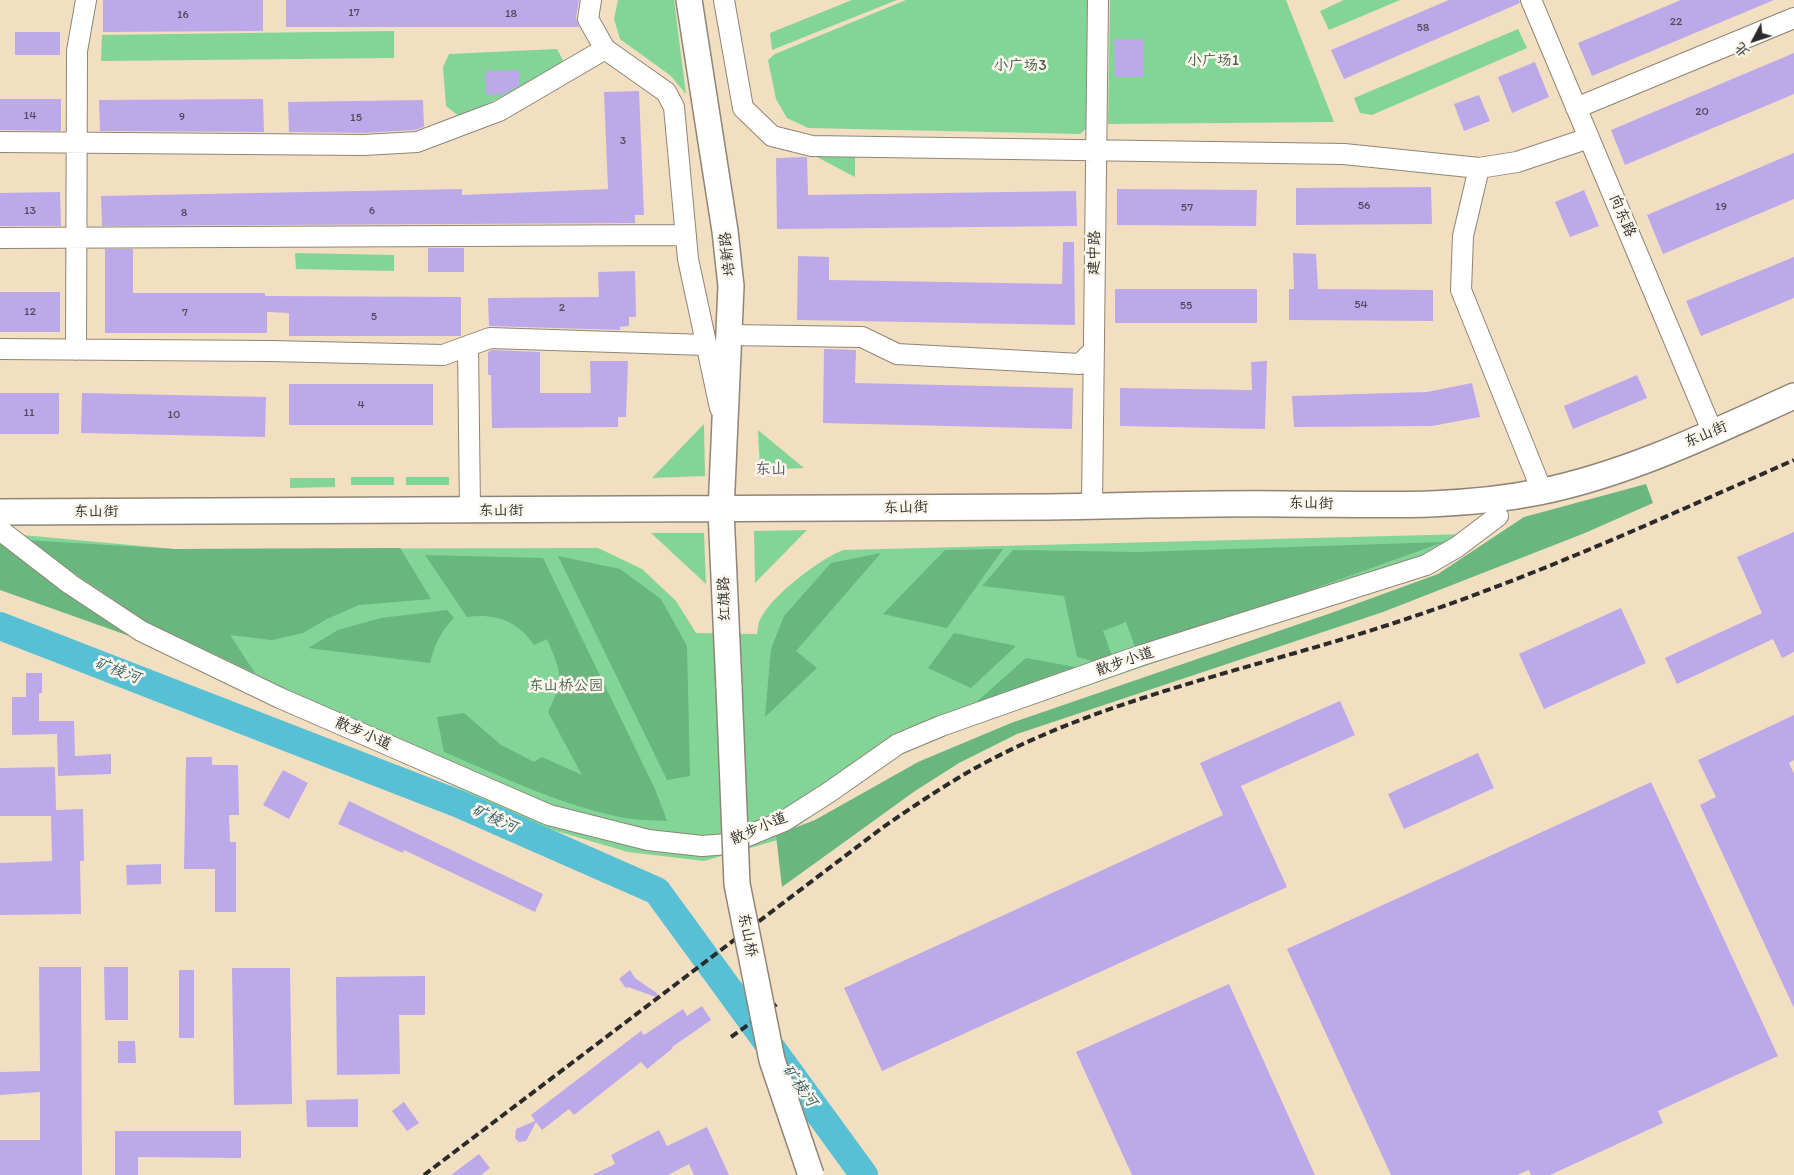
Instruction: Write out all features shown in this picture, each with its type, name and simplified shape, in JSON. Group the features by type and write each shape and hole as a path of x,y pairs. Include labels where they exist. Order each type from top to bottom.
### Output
{"main road":[{"name":"培新路","path":"689,0 725,231 731,286 721,510"},
{"name":"东山街","path":"0,512 721,510 1282,504 1424,506 1484,501 1542,491 1620,470 1713,433 1794,396"},
{"name":"红旗路","path":"721,510 729,687"},
{"name":"东山桥","path":"729,687 737,884 772,1060 811,1175"}],"street":[{"path":"76,350 77,52 86,0"},
{"path":"591,0 588,19 605,49 666,92 674,107 688,259 725,432"},
{"path":"724,0 742,108 772,136 812,146 1344,154 1479,168 1517,162 1589,138"},
{"name":"建中路","path":"1092,506 1098,0"},
{"name":"向东路","path":"1531,0 1713,433"},
{"path":"1576,108 1794,18"},
{"path":"0,142 364,145 417,142 499,111 605,49"},
{"path":"1479,168 1463,236 1461,290 1542,491"},
{"path":"0,238 686,235"},
{"path":"729,335 862,337 897,354 1080,364 1094,350"},
{"path":"0,349 271,351 443,356 490,338 706,345"},
{"path":"468,346 470,511"},
{"name":"散步小道","path":"0,530 70,584 141,631 280,698 550,815 648,840 702,846 728,844 784,821 898,744 941,726 1139,656 1426,565 1457,547 1498,516"}],"green space":[{"path":"618,0 674,0 686,94 671,76 620,39 614,19"},
{"path":"852,0 897,0 772,50 770,33"},
{"name":"小广场3","path":"906,0 1087,0 1087,128 1080,134 808,128 787,118 776,99 768,60 775,54"},
{"name":"小广场1","path":"1110,0 1286,0 1334,122 1108,124"},
{"path":"1344,0 1400,0 1329,30 1320,11"},
{"path":"1518,29 1527,48 1372,115 1360,113 1354,98"},
{"path":"394,31 394,58 101,61 102,35"},
{"path":"557,49 564,62 559,69 460,117 446,106 443,67 449,54"},
{"path":"815,156 855,156 855,177"},
{"path":"295,253 394,255 394,271 296,269"},
{"path":"704,424 705,476 652,478"},
{"path":"758,430 804,468 760,470"},
{"path":"351,477 394,477 394,485 351,485"},
{"path":"406,477 449,477 449,485 406,485"},
{"path":"290,478 335,478 335,487 290,488"},
{"path":"1646,484 1653,503 1585,533 1383,612 1017,734 959,763 915,791 782,887 776,835 815,820 918,762 1011,723 1331,613 1438,574 1524,517"},
{"path":"807,530 755,583 754,531"},
{"name":"东山桥公园","path":"0,533 174,549 598,548 642,569 676,601 696,633 757,634 761,618 776,598 810,569 843,550 1469,534 1399,578 955,732 896,757 778,840 704,861 628,852 539,826 149,643"},
{"path":"651,533 704,533 706,584"},
{"path":"0,538 149,643 0,590"},
{"path":"25,540 174,549 400,548 431,599 359,605 327,619 303,633 272,640 230,635 255,673 150,624"},
{"path":"1444,542 1137,652 1126,622 1103,631 1114,661 1104,664 1077,657 1064,596 982,586 1013,550 1139,552"},
{"path":"1003,549 947,628 883,614 945,550"},
{"path":"881,553 796,651 817,668 765,717 771,649 784,616 831,563"},
{"path":"425,555 543,558 655,789 667,821 625,818 578,806 533,790 444,752 437,717 464,713 501,745 534,762 542,757 582,775 548,712 557,691 559,675 547,639 534,645 521,630 505,620 487,616 467,617"},
{"path":"558,556 620,569 661,599 687,646 690,776 667,780"},
{"path":"447,610 454,618 445,628 439,639 430,663 308,648 338,630 381,618"},
{"path":"954,633 1016,646 971,688 928,668"},
{"path":"1026,658 1086,669 972,706"}],"building":[{"path":"103,0 263,0 263,31 103,32"},
{"path":"286,0 579,0 576,18 579,27 286,27"},
{"path":"1449,0 1519,0 1520,3 1344,79 1331,50"},
{"path":"1681,0 1774,0 1592,76 1578,43"},
{"path":"15,32 60,32 60,55 15,55"},
{"path":"1114,39 1144,39 1144,77 1115,77"},
{"path":"1794,53 1794,94 1625,165 1611,130"},
{"path":"1535,62 1549,97 1512,113 1498,77"},
{"path":"519,70 520,85 504,94 486,95 485,71"},
{"path":"639,91 644,215 635,215 635,223 102,226 101,196 462,189 462,195 608,189 604,92"},
{"path":"1479,95 1490,121 1464,131 1454,104"},
{"path":"0,99 61,99 61,131 0,130"},
{"path":"263,99 264,132 100,131 99,100"},
{"path":"423,100 424,127 415,130 364,133 289,132 288,102"},
{"path":"1794,153 1794,199 1663,254 1647,215"},
{"path":"807,157 808,195 1076,191 1077,226 777,229 776,158"},
{"path":"1431,187 1432,224 1296,225 1296,188"},
{"path":"1117,189 1257,190 1256,226 1117,225"},
{"path":"1584,190 1599,226 1570,237 1555,202"},
{"path":"60,192 61,226 0,226 0,193"},
{"path":"1063,242 1074,242 1075,325 797,320 798,256 829,257 829,280 1062,284"},
{"path":"428,248 464,248 464,272 428,272"},
{"path":"105,249 133,249 133,293 265,293 265,296 461,297 461,336 289,336 289,313 267,312 267,333 105,333"},
{"path":"1293,253 1316,254 1318,289 1433,290 1433,321 1289,320 1289,289 1294,289"},
{"path":"1794,257 1794,298 1701,336 1686,301"},
{"path":"635,271 636,317 629,317 629,326 620,327 620,330 489,326 488,298 599,297 598,272"},
{"path":"1115,289 1257,289 1257,323 1115,323"},
{"path":"0,292 60,292 60,332 0,332"},
{"path":"824,349 856,350 855,383 1073,388 1072,429 823,423"},
{"path":"492,350 540,352 540,393 591,393 590,361 628,361 626,417 618,417 618,427 492,428 491,375 488,375 488,352"},
{"path":"1267,361 1265,429 1120,426 1120,388 1252,390 1251,362"},
{"path":"1637,375 1647,398 1573,429 1564,406"},
{"path":"1472,383 1480,417 1432,426 1294,427 1292,396 1427,392"},
{"path":"289,384 433,384 433,425 289,425"},
{"path":"0,393 59,393 59,434 0,434"},
{"path":"82,393 266,397 265,437 81,433"},
{"path":"1794,532 1794,652 1782,658 1773,639 1677,684 1665,658 1762,613 1737,557"},
{"path":"1621,608 1646,663 1544,709 1519,654"},
{"path":"26,673 42,673 42,693 39,693 39,721 74,721 75,756 111,754 111,774 58,776 57,734 12,735 12,697 26,697"},
{"path":"1340,701 1355,735 1241,786 1287,887 882,1071 844,988 1223,815 1200,763"},
{"path":"1794,715 1794,760 1789,763 1794,774 1794,1008 1700,805 1716,797 1698,760"},
{"path":"1478,753 1494,788 1404,829 1388,794"},
{"path":"186,757 212,757 212,765 238,765 239,815 229,815 230,842 236,842 236,912 215,912 215,869 184,869"},
{"path":"55,767 56,810 83,809 84,861 80,861 81,914 0,915 0,863 52,861 51,816 0,816 0,768"},
{"path":"283,770 308,783 289,819 263,805"},
{"path":"1651,782 1778,1056 1658,1111 1663,1123 1550,1175 1531,1175 1529,1170 1517,1175 1391,1175 1287,949"},
{"path":"349,801 543,894 535,912 404,850 403,853 338,824"},
{"path":"161,864 161,884 127,885 126,865"},
{"path":"39,967 81,967 82,1175 0,1175 0,1140 40,1140 40,1092 0,1095 0,1072 40,1071"},
{"path":"104,967 128,967 128,1020 105,1020"},
{"path":"232,968 290,968 292,1104 234,1105"},
{"path":"179,970 194,970 194,1038 179,1038"},
{"path":"630,970 635,978 658,994 656,997 628,987 626,988 619,979"},
{"path":"425,976 425,1015 399,1015 400,1074 337,1075 336,977"},
{"path":"1229,984 1315,1175 1132,1175 1076,1052"},
{"path":"702,1006 711,1020 672,1047 647,1069 641,1062 574,1115 569,1109 542,1130 536,1122 526,1141 519,1142 515,1138 516,1129 535,1121 531,1115 641,1031 644,1035 683,1009 687,1016"},
{"path":"118,1041 135,1041 136,1063 118,1063"},
{"path":"358,1099 358,1127 307,1127 306,1100"},
{"path":"404,1102 419,1123 407,1131 392,1111"},
{"path":"707,1127 729,1175 694,1175 689,1164 668,1175 592,1175 615,1164 611,1155 659,1130 667,1146"},
{"path":"115,1131 241,1131 241,1158 138,1157 138,1175 115,1175"},
{"path":"479,1154 490,1168 481,1175 451,1175"}],"waterway":[{"name":"矿棱河","path":"0,626 459,804 657,891 864,1175"}],"railway":[{"path":"424,1175 882,828 941,788 988,761 1053,731 1102,712 1204,679 1409,618 1507,583 1603,544 1794,460"},
{"path":"731,1037 777,1004"}],"district":[{"name":"东山","path":"771,470"}]}
